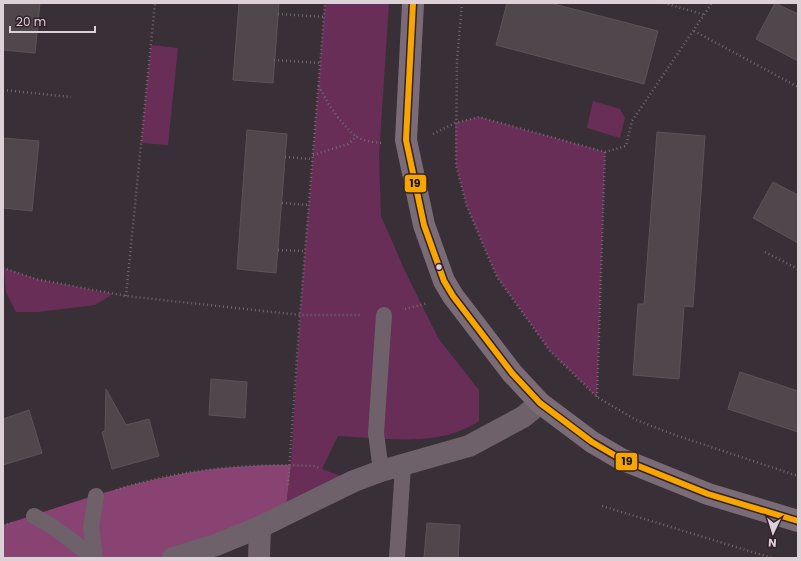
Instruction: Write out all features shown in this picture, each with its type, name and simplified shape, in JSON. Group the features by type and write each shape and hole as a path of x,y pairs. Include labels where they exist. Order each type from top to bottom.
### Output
{"main road":[{"path":"413,3 406,140 424,225 444,281 453,296 512,373 540,403 592,442 622,459 708,494 798,521"}],"street":[{"path":"173,558 216,545 260,527 354,481 381,471 403,466 469,446 523,418 540,403"},
{"path":"259,558 260,527"}],"lane":[{"path":"381,471 376,433 384,315"},
{"path":"397,558 403,466"},
{"path":"95,558 91,527 96,496"},
{"path":"34,516 53,527 95,558"}],"path":[{"path":"126,296 155,3"},
{"path":"96,496 134,484 202,470 274,464 291,465 300,315 325,3"},
{"path":"462,3 457,60 455,124 456,165 467,207 497,277 550,351 597,397 642,423 798,476"},
{"path":"664,3 705,15"},
{"path":"319,86 328,105 357,136 367,141 384,144 428,136 455,124 479,117 605,152 626,146 632,121 712,3"},
{"path":"278,14 324,17"},
{"path":"694,31 798,87"},
{"path":"274,60 320,63"},
{"path":"3,90 71,97"},
{"path":"285,157 313,157 348,144 357,136"},
{"path":"597,397 605,152"},
{"path":"282,203 309,205"},
{"path":"278,250 305,251"},
{"path":"765,252 798,269"},
{"path":"3,268 36,279 126,296 300,315 384,315 453,296"},
{"path":"602,506 772,558"},
{"path":"3,525 34,516"}],"shaded area":[{"path":"325,3 389,3 379,156 381,216 405,271 438,338 479,390 479,421 447,435 429,438 392,439 338,436 322,469 354,481 285,515 291,465 300,315"},
{"path":"151,45 178,48 168,145 141,143"},
{"path":"593,101 620,109 625,118 620,138 587,128"},
{"path":"479,117 605,152 597,397 550,351 497,277 467,207 456,165 455,123"},
{"path":"4,268 36,279 113,294 95,305 38,312 16,312 6,292"},
{"path":"291,465 285,515 173,558 3,558 3,525 89,497 154,480 212,469"}],"building":[{"path":"3,3 40,3 35,53 3,50"},
{"path":"239,3 279,3 273,83 233,80"},
{"path":"507,3 550,3 658,31 644,84 496,45"},
{"path":"775,3 798,14 798,61 756,39"},
{"path":"247,130 287,134 276,273 237,269"},
{"path":"657,132 705,136 693,307 684,306 679,379 633,375 638,304 644,304"},
{"path":"3,138 39,141 32,211 3,208"},
{"path":"773,182 798,195 798,243 753,218"},
{"path":"740,372 798,391 798,432 728,409"},
{"path":"211,379 247,382 245,418 209,415"},
{"path":"106,389 126,425 149,419 159,456 112,469 102,432 105,431"},
{"path":"29,410 42,453 3,465 3,419"},
{"path":"427,523 460,525 458,558 424,558"}],"transit line":[{"name":"19","path":"413,3 406,140 424,225 444,281 453,296 512,373 540,403 592,442 621,459 708,494 798,521"}]}
